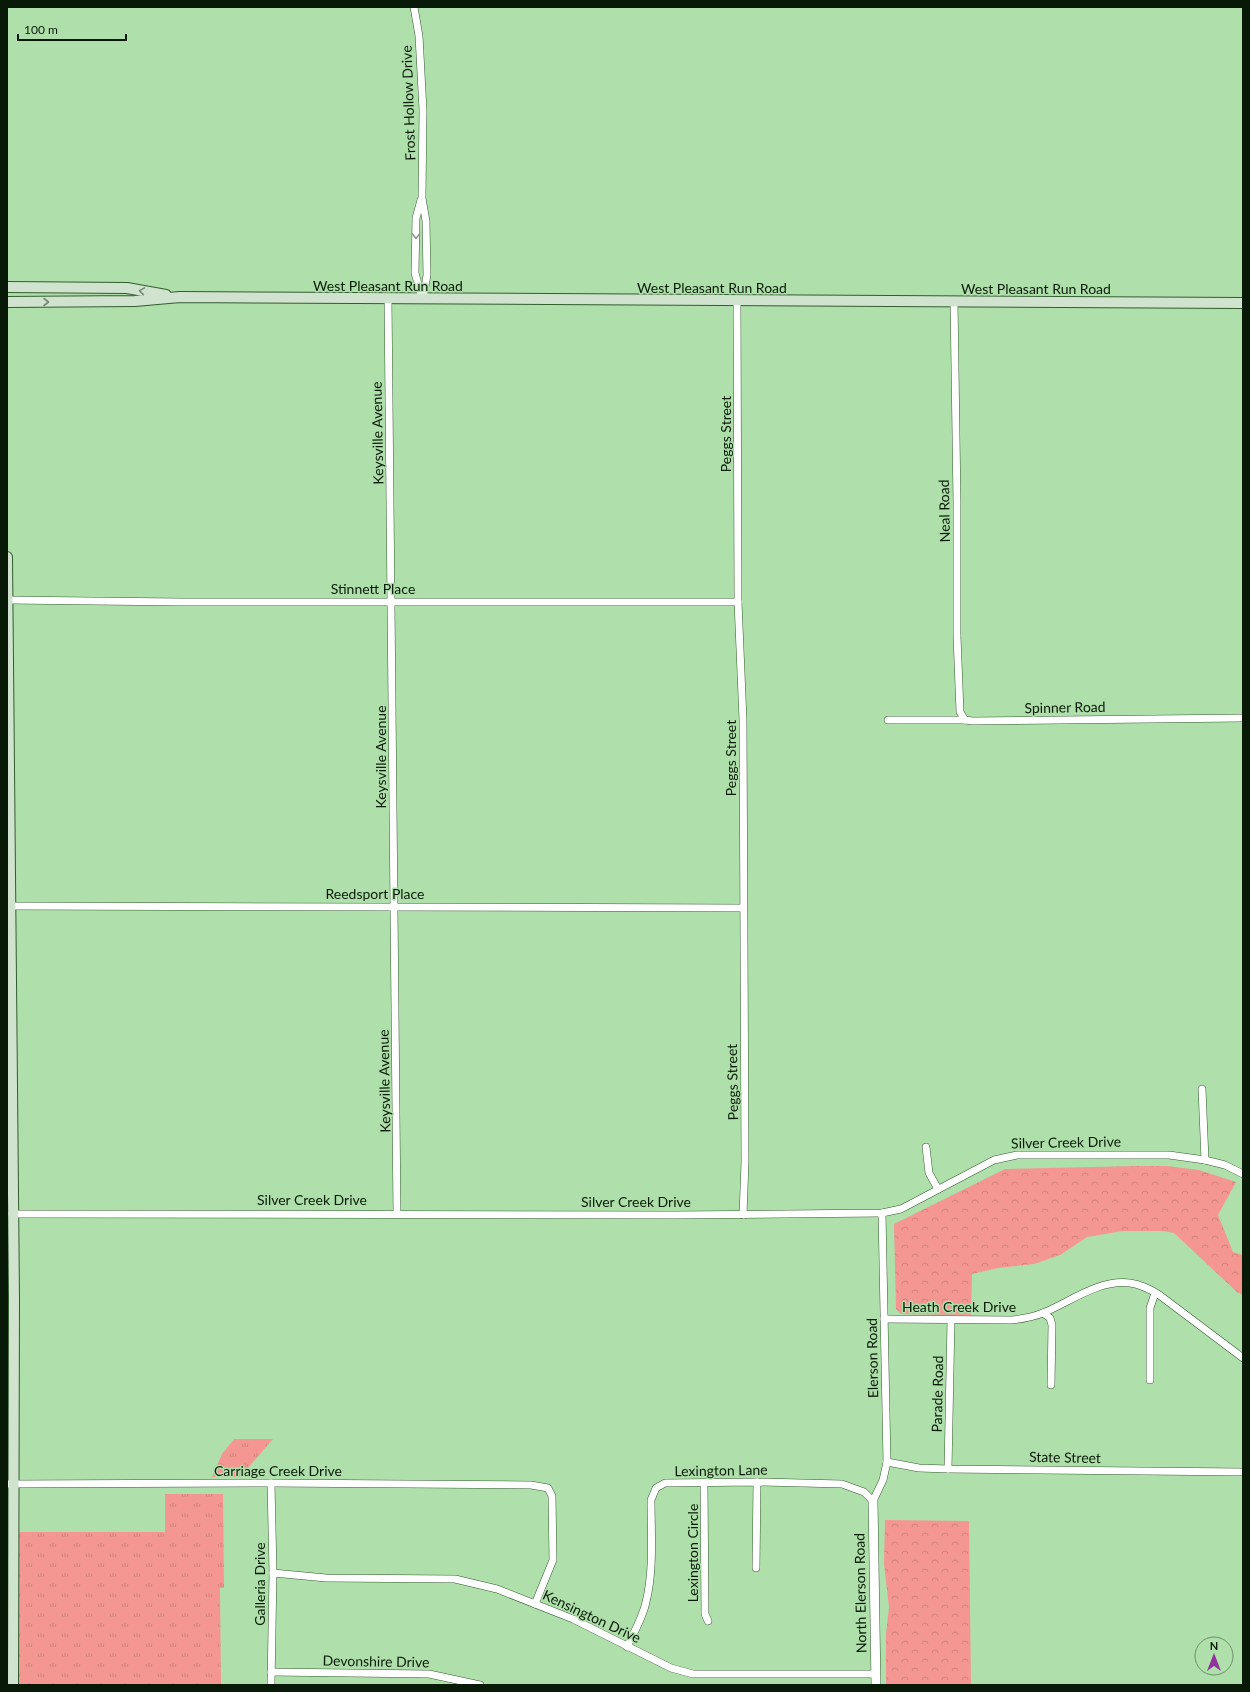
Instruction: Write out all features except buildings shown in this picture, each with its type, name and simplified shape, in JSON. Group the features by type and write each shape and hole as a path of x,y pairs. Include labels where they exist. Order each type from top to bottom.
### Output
{"main road":[{"name":"West Pleasant Run Road","path":"7,287 126,288 180,297"},
{"name":"West Pleasant Run Road","path":"7,302 135,301 180,297 1243,303"},
{"path":"7,558 9,1214 14,1298 10,1420 10,1533 13,1685"}],"street":[{"name":"Frost Hollow Drive","path":"414,7 419,36 423,110 422,198 426,221 427,276 423,299"},
{"name":"Frost Hollow Drive","path":"422,198 416,218 415,273 423,299"},
{"name":"Keysville Avenue","path":"388,299 397,1214"},
{"name":"Peggs Street","path":"737,300 738,602 743,720 746,1162 743,1215"},
{"name":"Neal Road","path":"954,301 957,636 960,712 965,720"},
{"name":"Stinnett Place","path":"8,600 180,602 738,602"},
{"name":"Spinner Road","path":"888,720 973,721 1243,718"},
{"name":"Reedsport Place","path":"9,906 744,908"},
{"path":"1202,1089 1205,1160"},
{"path":"926,1146 929,1173 938,1189"},
{"name":"Silver Creek Drive","path":"9,1214 743,1215 882,1213 902,1210 938,1189 994,1160 1017,1155 1169,1155 1205,1160 1225,1165 1243,1174"},
{"name":"Elerson Road","path":"873,1501 883,1480 887,1462 882,1213"},
{"name":"Heath Creek Drive","path":"884,1319 1010,1320 1028,1318 1043,1313 1110,1283 1129,1283 1145,1287 1155,1292 1243,1358"},
{"path":"1150,1380 1150,1308 1155,1292"},
{"path":"1043,1313 1050,1318 1052,1325 1051,1385"},
{"name":"Parade Road","path":"948,1469 951,1320"},
{"name":"State Street","path":"887,1462 919,1468 948,1469 1243,1472"},
{"path":"756,1568 757,1482"},
{"name":"Lexington Lane","path":"627,1647 640,1621 649,1587 651,1500 656,1488 665,1484 704,1483 757,1482 842,1484 864,1492 873,1501"},
{"name":"Carriage Creek Drive","path":"10,1484 271,1483 531,1485 548,1488 552,1496 552,1560 535,1604"},
{"name":"Galleria Drive","path":"271,1483 273,1573 271,1685"},
{"name":"Lexington Circle","path":"704,1483 705,1614 708,1622"},
{"name":"North Elerson Road","path":"873,1501 876,1685"},
{"name":"Kensington Drive","path":"273,1573 326,1578 455,1579 497,1589 573,1619 671,1668 693,1674 875,1674"},
{"name":"Devonshire Drive","path":"271,1672 429,1674 480,1685"}],"green space":[{"path":"1167,1166 1199,1170 1236,1182 1218,1215 1233,1252 1243,1255 1243,1295 1237,1292 1174,1233 1162,1231 1123,1231 1087,1237 1060,1255 1034,1264 998,1268 972,1274 971,1315 901,1314 896,1309 894,1224 1005,1169"},
{"path":"234,1439 273,1439 247,1469 243,1477 212,1477 222,1454"},
{"path":"165,1494 223,1494 224,1588 220,1588 221,1685 19,1685 16,1532 165,1532"},
{"path":"885,1520 969,1521 971,1685 886,1685 886,1634 889,1607 884,1564"}]}
